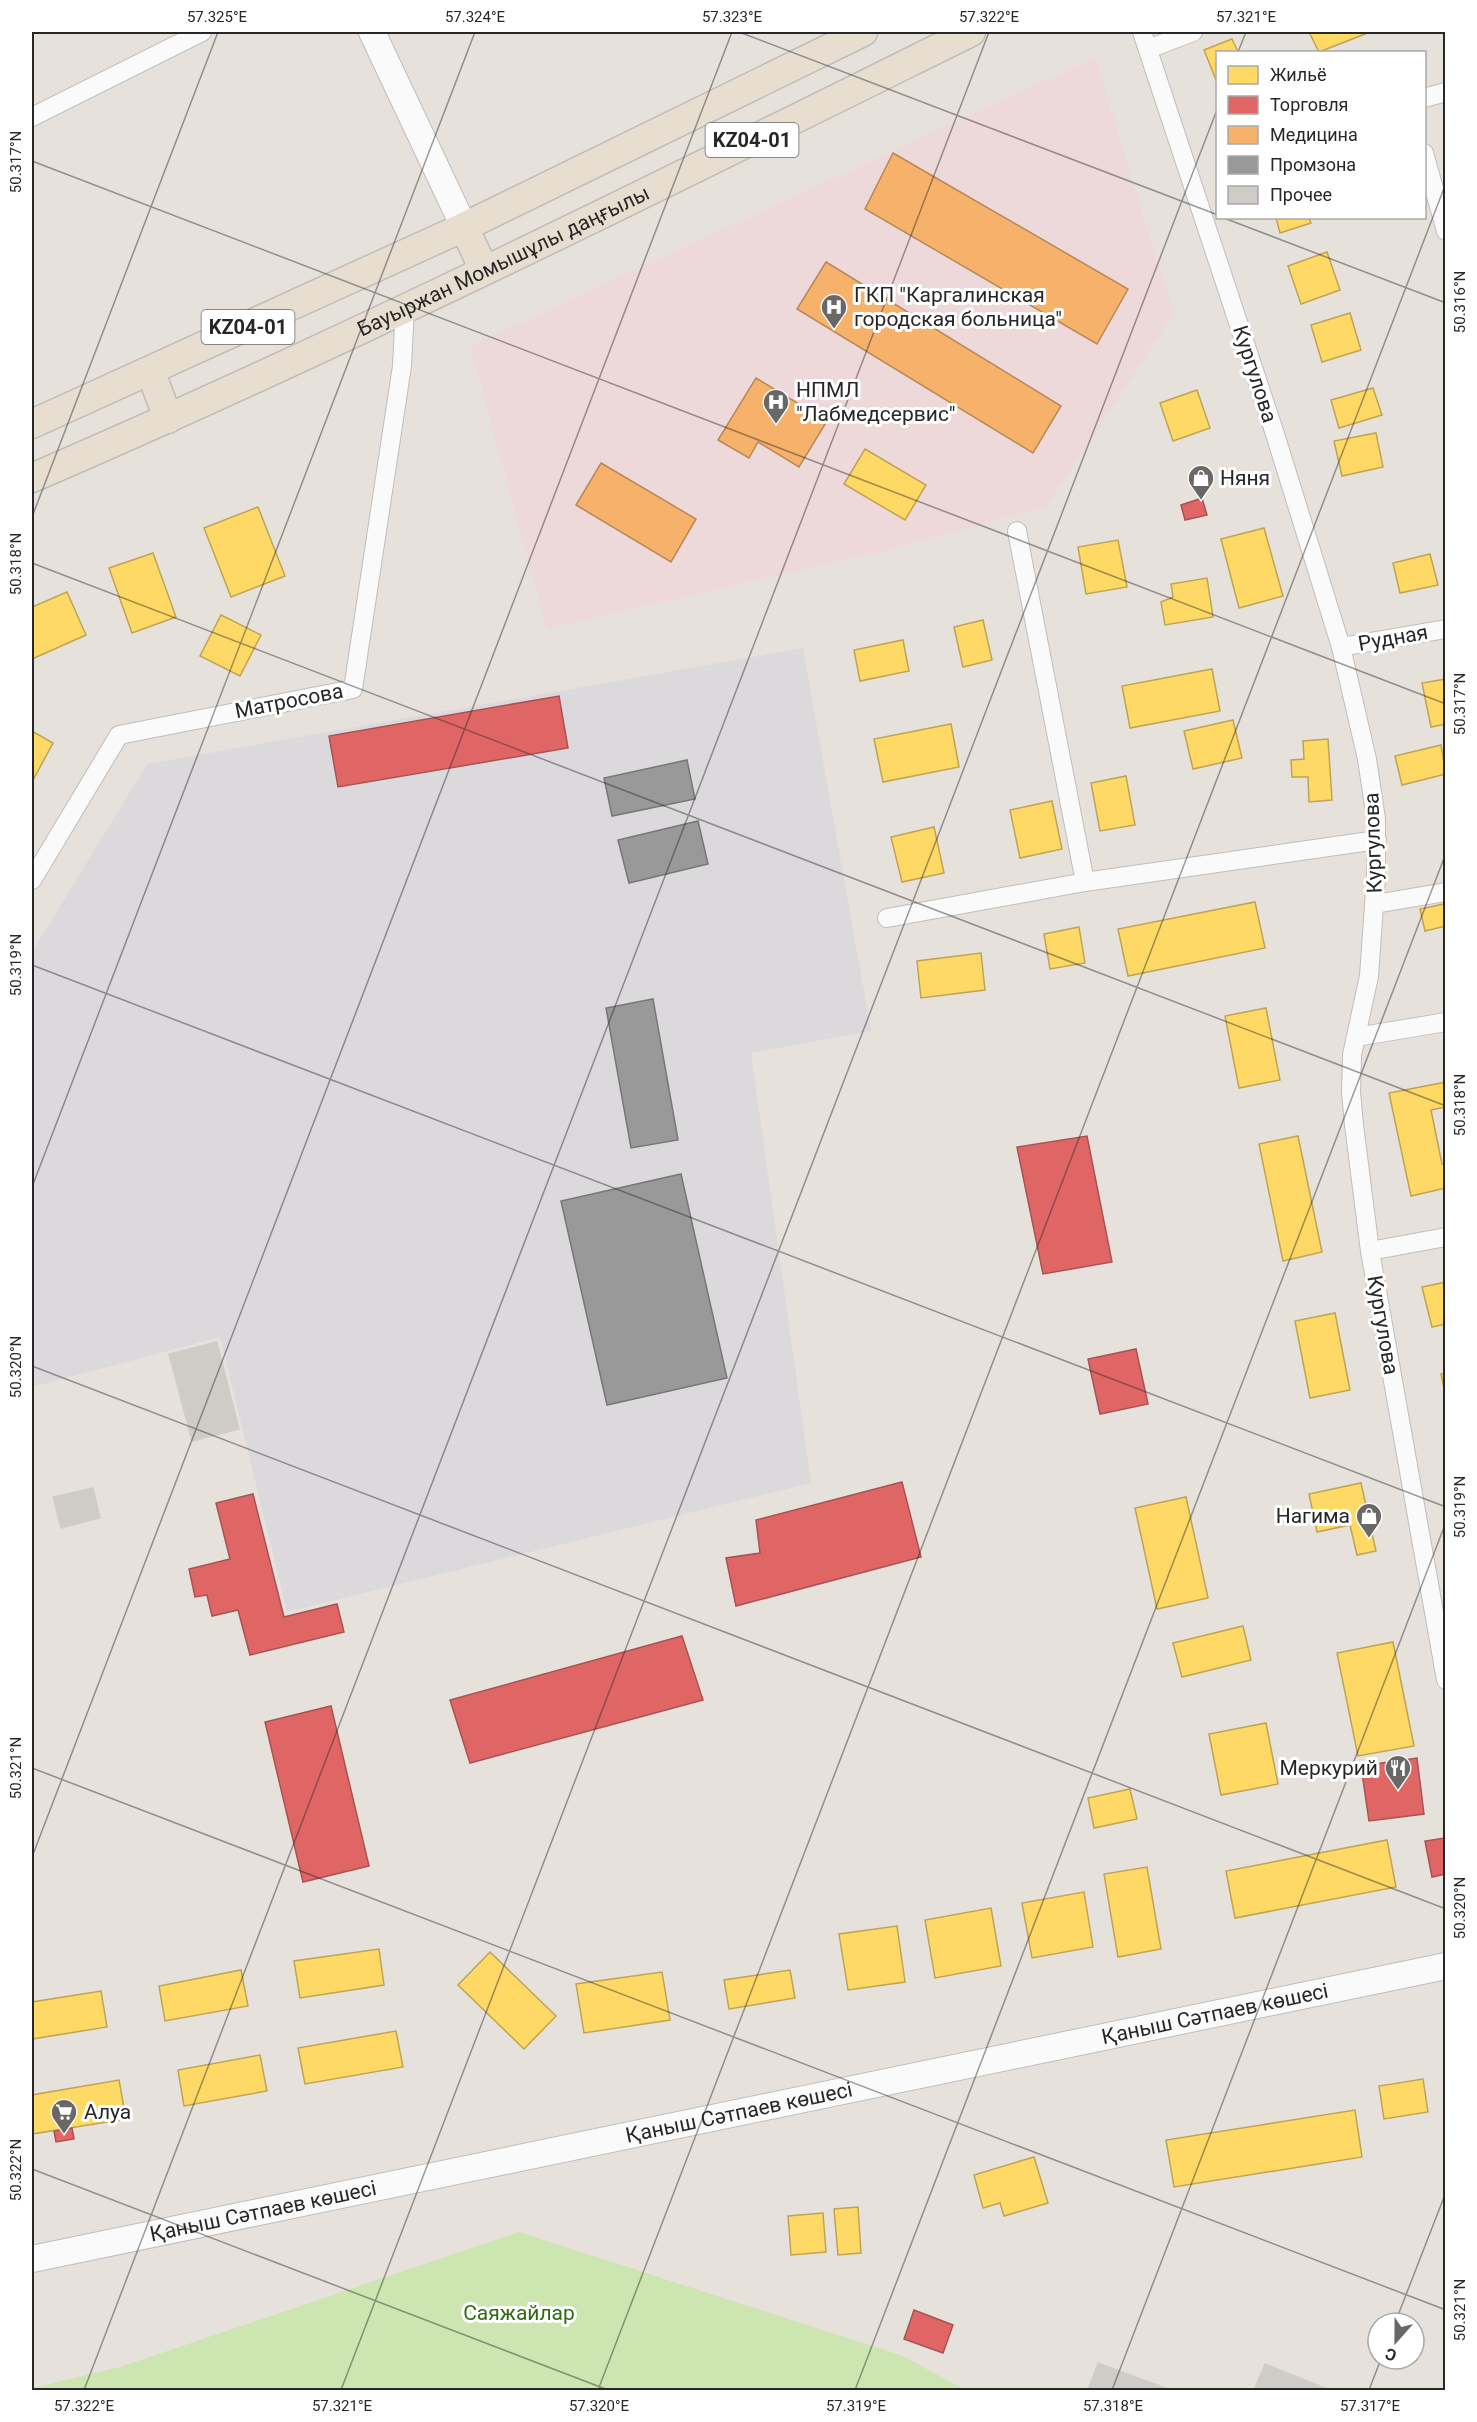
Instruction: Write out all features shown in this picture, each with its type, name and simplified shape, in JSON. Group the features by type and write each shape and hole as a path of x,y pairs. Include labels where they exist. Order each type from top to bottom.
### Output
{"main road":[{"name":"KZ04-01","path":"32,424 151,372 464,227 863,32"},
{"name":"Бауыржан Момышұлы даңғылы","path":"32,478 168,419 484,270 701,166 971,32"},
{"path":"464,227 484,270"},
{"path":"151,372 168,419"}],"street":[{"path":"32,117 201,32"},
{"path":"372,32 464,227"},
{"name":"Кургулова","path":"1142,32 1271,422 1341,647 1374,800 1377,840 1375,904 1369,976 1356,1036 1351,1092 1370,1251 1446,1680"},
{"path":"1148,49 1193,32"},
{"path":"1426,98 1446,92"},
{"path":"1426,157 1446,231"},
{"name":"Матросова","path":"32,880 119,735 353,689 402,366 405,307"},
{"path":"1017,531 1085,882"},
{"name":"Рудная","path":"1341,647 1446,629"},
{"path":"887,918 1085,882 1377,840"},
{"path":"1375,904 1446,892"},
{"path":"1356,1036 1446,1022"},
{"path":"1370,1251 1446,1237"},
{"name":"Қаныш Сәтпаев көшесі","path":"32,2259 1446,1966"}],"shaded area":[{"name":"ГКП \"Каргалинская городская больница\"","path":"1095,57 1174,314 1046,507 890,550 547,629 470,346"},
{"path":"803,648 871,1031 751,1053 811,1483 287,1612 220,1337 32,1387 32,952 147,764"}],"green space":[{"name":"Саяжайлар","path":"519,2232 903,2356 965,2390 32,2390 32,2388 120,2367"}],"building: Жильё":[{"path":"1309,32 1364,32 1365,34 1322,51 1318,51"},
{"path":"1232,39 1238,51 1216,51 1216,80 1204,50"},
{"path":"1276,219 1309,219 1311,223 1280,233"},
{"path":"1327,252 1340,290 1301,304 1288,266"},
{"path":"1350,313 1361,350 1322,362 1311,325"},
{"path":"1373,388 1382,415 1339,428 1331,400"},
{"path":"1197,390 1210,428 1173,441 1160,403"},
{"path":"1376,433 1383,467 1342,476 1334,441"},
{"path":"865,449 926,485 905,520 844,484"},
{"path":"258,507 285,576 231,597 204,528"},
{"path":"1264,528 1283,596 1239,608 1221,539"},
{"path":"1118,540 1127,587 1086,594 1078,547"},
{"path":"153,553 176,617 132,633 109,568"},
{"path":"1430,554 1438,585 1400,593 1393,563"},
{"path":"1207,578 1213,617 1165,625 1161,602 1173,597 1171,584"},
{"path":"67,592 86,635 32,659 32,607"},
{"path":"221,615 261,635 240,676 200,656"},
{"path":"983,620 992,660 963,667 954,627"},
{"path":"903,640 909,671 860,681 854,650"},
{"path":"1212,669 1220,711 1130,728 1122,686"},
{"path":"1446,679 1446,724 1431,727 1422,683"},
{"path":"1233,720 1242,758 1193,769 1184,731"},
{"path":"951,724 959,767 883,782 874,739"},
{"path":"32,731 53,743 32,782"},
{"path":"1328,739 1332,800 1309,802 1308,777 1292,777 1291,760 1304,759 1303,741"},
{"path":"1441,745 1446,774 1402,785 1395,756"},
{"path":"1126,776 1135,825 1100,831 1091,783"},
{"path":"1052,801 1062,849 1020,858 1010,810"},
{"path":"934,827 944,873 902,882 891,837"},
{"path":"1255,902 1265,948 1128,976 1118,929"},
{"path":"1444,904 1446,926 1425,931 1420,909"},
{"path":"1079,927 1085,963 1050,969 1044,934"},
{"path":"981,953 985,990 921,998 917,961"},
{"path":"1266,1008 1280,1080 1239,1088 1225,1016"},
{"path":"1446,1082 1446,1107 1431,1110 1442,1164 1446,1163 1446,1188 1411,1196 1389,1093"},
{"path":"1298,1136 1322,1252 1283,1261 1259,1144"},
{"path":"1446,1282 1446,1324 1432,1327 1422,1287"},
{"path":"1335,1313 1350,1390 1310,1398 1295,1321"},
{"path":"1446,1373 1446,1398 1441,1374"},
{"path":"1361,1483 1376,1551 1357,1555 1350,1525 1317,1532 1309,1494"},
{"path":"1186,1497 1208,1598 1157,1609 1135,1508"},
{"path":"1243,1626 1251,1660 1182,1677 1173,1643"},
{"path":"1393,1642 1414,1746 1358,1756 1337,1653"},
{"path":"1266,1723 1278,1784 1221,1795 1209,1734"},
{"path":"1130,1789 1137,1819 1094,1828 1088,1798"},
{"path":"1387,1840 1396,1887 1235,1918 1226,1871"},
{"path":"1147,1867 1161,1949 1118,1957 1104,1874"},
{"path":"1084,1892 1093,1947 1032,1958 1022,1903"},
{"path":"991,1908 1001,1966 935,1978 925,1920"},
{"path":"897,1926 905,1982 848,1990 839,1934"},
{"path":"379,1949 384,1985 300,1998 294,1961"},
{"path":"490,1952 556,2016 524,2049 458,1985"},
{"path":"241,1970 248,2006 165,2021 159,1986"},
{"path":"790,1970 795,1998 729,2009 724,1980"},
{"path":"662,1972 670,2020 584,2033 576,1984"},
{"path":"101,1991 107,2027 32,2039 32,2002"},
{"path":"396,2031 403,2067 305,2084 298,2048"},
{"path":"260,2055 267,2091 184,2106 178,2070"},
{"path":"1423,2079 1428,2112 1384,2119 1379,2086"},
{"path":"119,2080 126,2119 32,2134 32,2095"},
{"path":"1355,2110 1362,2157 1174,2187 1166,2140"},
{"path":"1034,2157 1048,2203 1004,2216 1000,2203 983,2208 974,2175"},
{"path":"858,2207 861,2253 838,2255 834,2209"},
{"path":"823,2213 826,2252 791,2255 788,2216"}],"building: Торговля":[{"path":"1202,498 1207,515 1185,520 1181,505"},
{"path":"559,696 568,748 338,787 329,736"},
{"path":"1087,1136 1112,1262 1043,1274 1017,1147"},
{"path":"1136,1349 1148,1404 1100,1414 1088,1359"},
{"path":"902,1482 921,1557 736,1606 726,1558 760,1553 756,1520"},
{"path":"253,1494 284,1617 337,1604 344,1632 250,1655 238,1610 212,1616 207,1595 195,1597 189,1569 230,1559 216,1503"},
{"path":"682,1636 703,1700 470,1763 450,1700"},
{"path":"331,1706 369,1866 303,1882 265,1722"},
{"path":"1417,1758 1424,1814 1369,1821 1361,1766"},
{"path":"1444,1838 1446,1874 1432,1877 1425,1841"},
{"name":"Алуа","path":"72,2128 74,2139 56,2142 54,2131"},
{"path":"914,2310 953,2325 943,2353 904,2339"}],"building: Медицина":[{"path":"893,153 1128,289 1097,344 865,209"},
{"path":"826,262 1061,406 1033,453 797,309"},
{"path":"756,378 827,421 799,467 758,442 749,458 718,440"},
{"path":"601,463 696,519 671,562 576,505"}],"building: Промзона":[{"path":"687,760 695,799 612,816 604,778"},
{"path":"698,821 708,864 629,883 618,840"},
{"path":"653,999 678,1140 631,1148 606,1008"},
{"path":"681,1174 727,1378 607,1405 561,1201"}],"building: Прочее":[{"path":"217,1342 239,1429 192,1441 169,1354"},
{"path":"93,1488 100,1518 61,1528 53,1497"},
{"path":"1098,2363 1171,2390 1088,2390"},
{"path":"1265,2364 1330,2390 1254,2390"}],"place":[{"name":"ГКП \"Каргалинская городская больница\"","path":"834,330"},
{"name":"НПМЛ \"Лабмедсервис\"","path":"776,425"},
{"name":"Няня","path":"1201,501"},
{"name":"Нагима","path":"1369,1539"},
{"name":"Меркурий","path":"1398,1791"},
{"name":"Алуа","path":"64,2135"}]}
